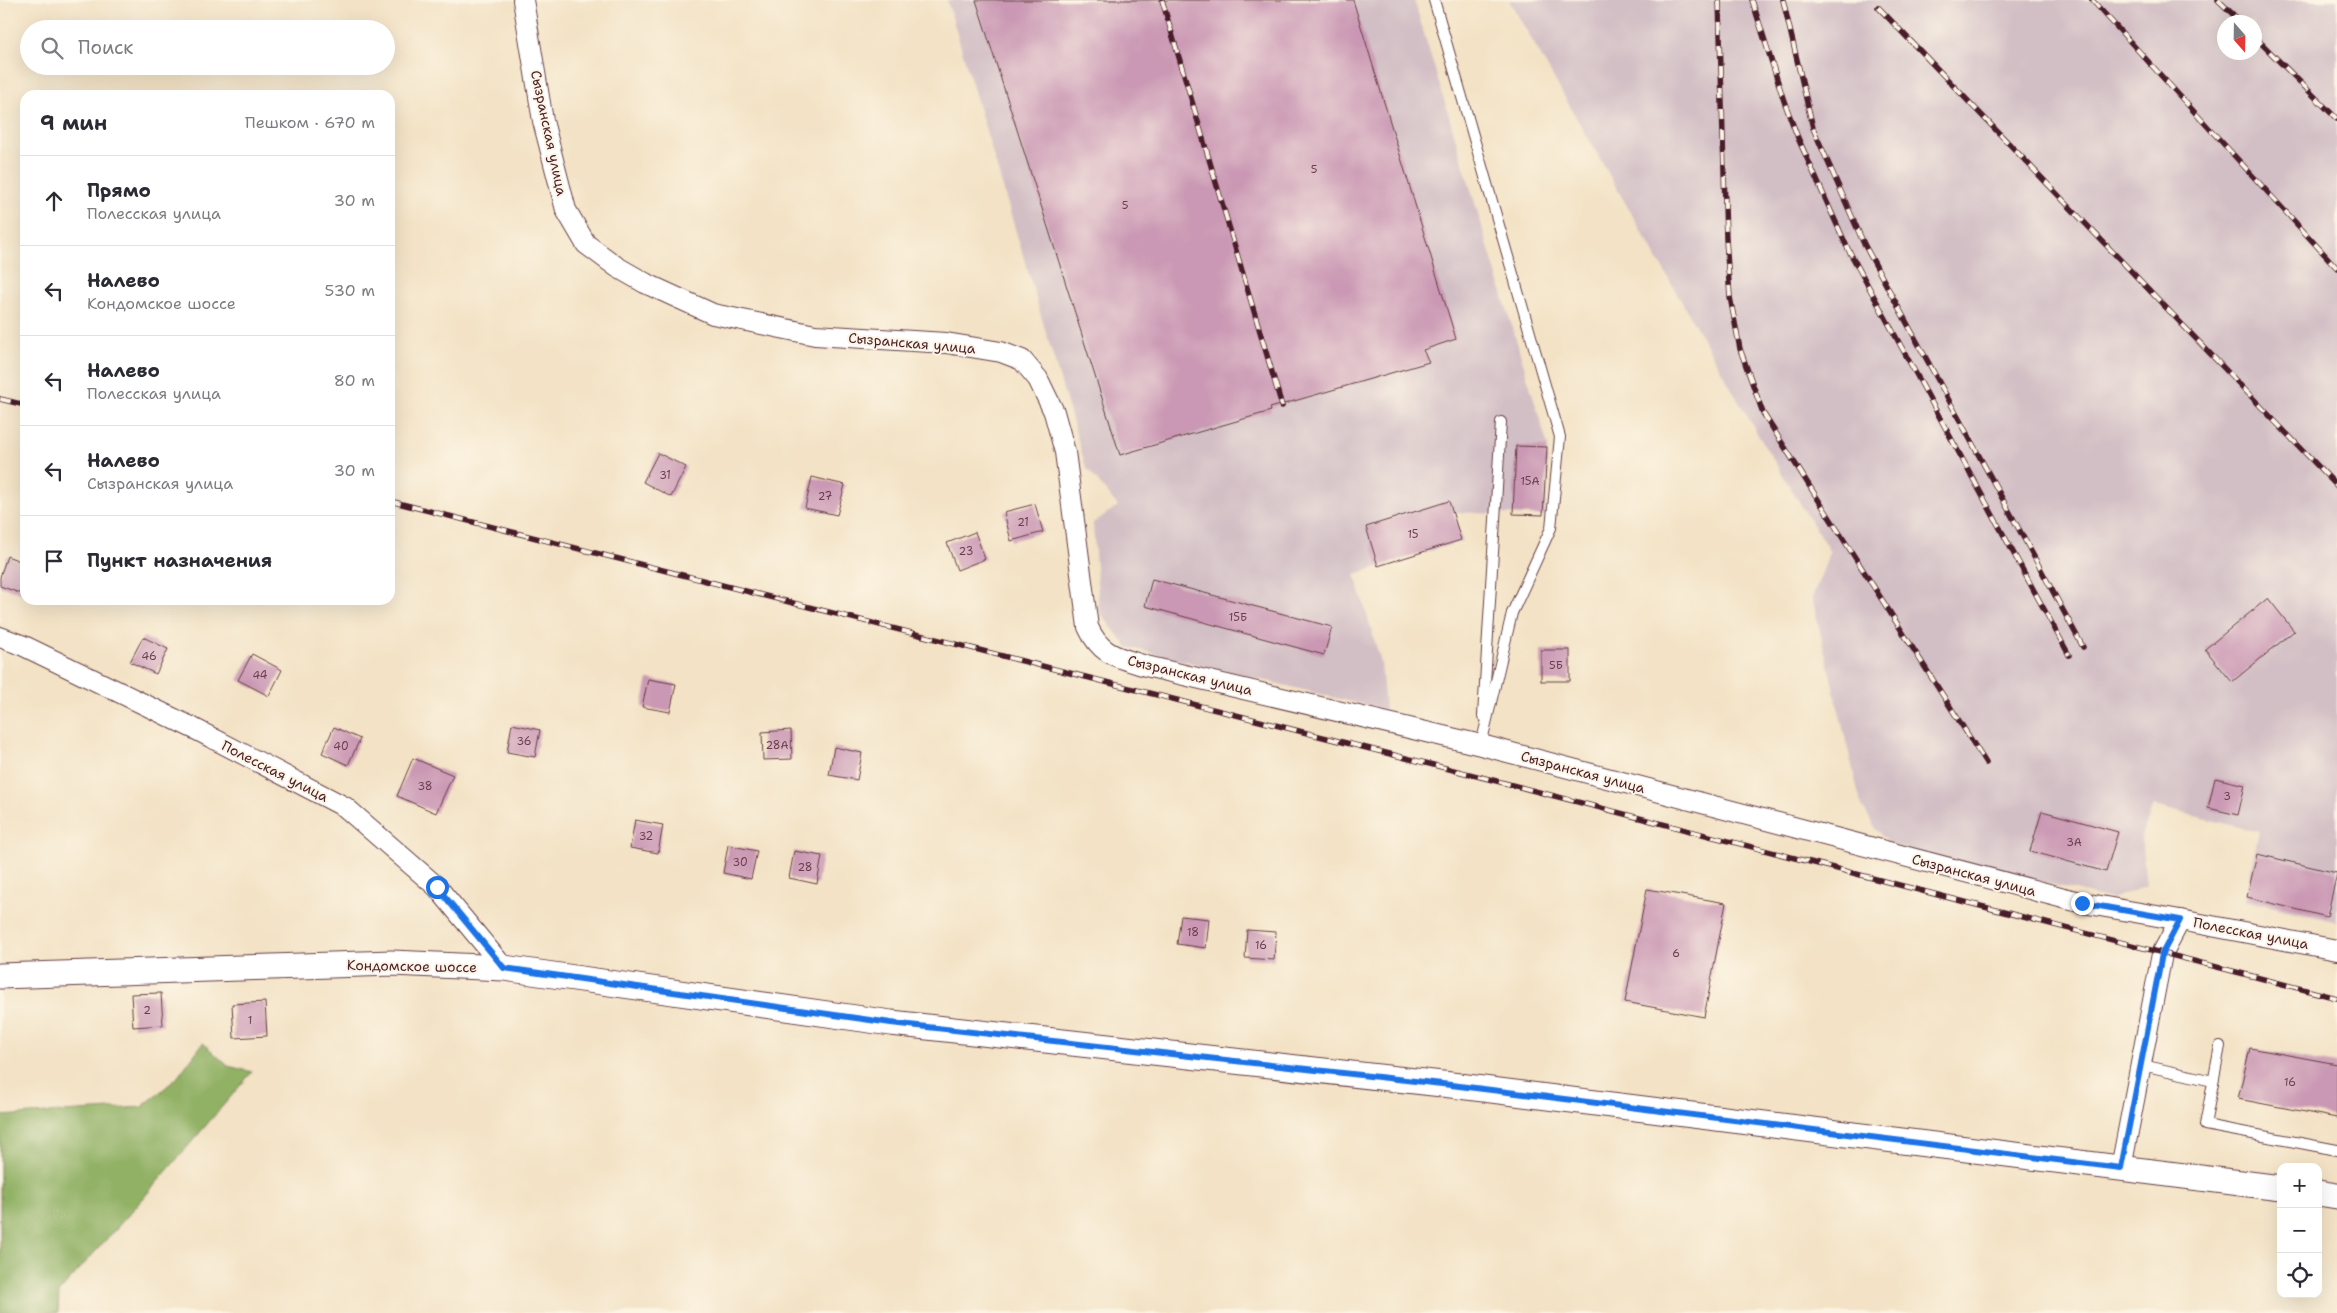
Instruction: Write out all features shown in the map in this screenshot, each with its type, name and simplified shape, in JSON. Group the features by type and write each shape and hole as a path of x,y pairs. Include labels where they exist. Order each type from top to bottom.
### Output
{"street":[{"name":"Сызранская улица","path":"523,0 543,120 566,210 586,244 617,267 645,283 713,314 815,335 946,343 1001,352 1022,360 1038,379 1050,404 1065,452 1088,627 1094,640 1102,649 1113,656 1146,666 1481,745 2082,903 2180,920"},
{"name":"Полесская улица","path":"0,637 24,646 184,724 345,807 437,887 504,968"},
{"name":"Полесская улица","path":"2121,1168 2162,954 2180,920 2337,950"},
{"name":"Кондомское шоссе","path":"0,976 392,963 504,968 891,1023 1461,1086 2277,1188"},
{"path":"2322,1194 2337,1196"}],"lane":[{"path":"1434,0 1560,438 1551,528 1512,613 1481,745"},
{"path":"1481,745 1501,422"},
{"path":"2220,1046 2205,1125 2337,1150"},
{"path":"2142,1065 2213,1081"}],"shaded area":[{"path":"947,0 1414,0 1548,446 1545,516 1454,512 1463,541 1355,574 1381,663 1385,710 1127,647 1099,611 1093,523 1118,506 1086,467"},
{"path":"1509,0 2337,0 2337,922 2244,900 2259,832 2154,806 2141,835 2146,886 2111,899 1893,845 1876,830 1861,804 1812,598 1830,552 1757,433"}],"green space":[{"path":"203,1043 228,1066 252,1072 140,1202 59,1292 58,1313 0,1313 0,1116 142,1107 177,1078"}],"building":[{"path":"976,0 1353,0 1456,339 1423,350 1429,362 1270,408 1271,411 1120,455"},
{"path":"1516,446 1547,447 1543,515 1513,514"},
{"path":"658,453 686,467 671,497 643,482"},
{"path":"812,477 845,485 837,515 805,508"},
{"path":"1449,501 1461,540 1378,566 1366,527"},
{"path":"1035,504 1043,532 1011,541 1004,512"},
{"path":"975,532 985,559 957,570 947,543"},
{"path":"7,556 20,561 20,593 0,586 0,577"},
{"path":"1152,579 1332,627 1324,655 1145,606"},
{"path":"2268,598 2294,631 2232,682 2205,649"},
{"path":"143,637 168,649 156,674 130,662"},
{"path":"1541,650 1570,650 1570,681 1541,681"},
{"path":"252,654 282,670 269,696 238,680"},
{"path":"648,679 676,684 670,712 642,707"},
{"path":"512,724 540,730 535,757 507,752"},
{"path":"334,727 360,739 348,765 322,753"},
{"path":"791,730 792,759 763,760 762,732"},
{"path":"834,747 862,753 857,780 829,775"},
{"path":"413,758 453,775 436,813 397,796"},
{"path":"2215,778 2245,785 2238,815 2208,808"},
{"path":"2042,811 2118,832 2106,872 2030,851"},
{"path":"635,820 663,825 658,853 630,848"},
{"path":"728,845 757,851 751,879 723,873"},
{"path":"794,851 822,856 817,884 789,878"},
{"path":"2257,854 2337,873 2327,917 2247,897"},
{"path":"1647,889 1726,903 1704,1017 1625,1002"},
{"path":"1181,916 1209,919 1206,948 1177,944"},
{"path":"1247,930 1276,932 1274,960 1245,958"},
{"path":"161,993 163,1025 133,1027 131,994"},
{"path":"265,1002 267,1036 234,1038 232,1004"},
{"path":"2250,1048 2337,1064 2337,1118 2238,1099"}],"railway":[{"path":"1162,0 1282,406"},
{"path":"1719,0 1726,239 1730,297 1740,349 1763,413 1986,763"},
{"path":"1752,0 1784,101 1798,138 1847,247 2069,655"},
{"path":"1783,0 1813,128 1864,244 2083,647"},
{"path":"2092,0 2337,268"},
{"path":"2218,0 2234,15"},
{"path":"1878,7 2337,486"},
{"path":"2262,44 2337,119"},
{"path":"0,399 20,404"},
{"path":"395,502 1477,776 2337,998"}],"route":[{"path":"437,887 504,968 891,1023 1451,1085 2121,1168 2162,954 2180,920 2082,903"}]}
